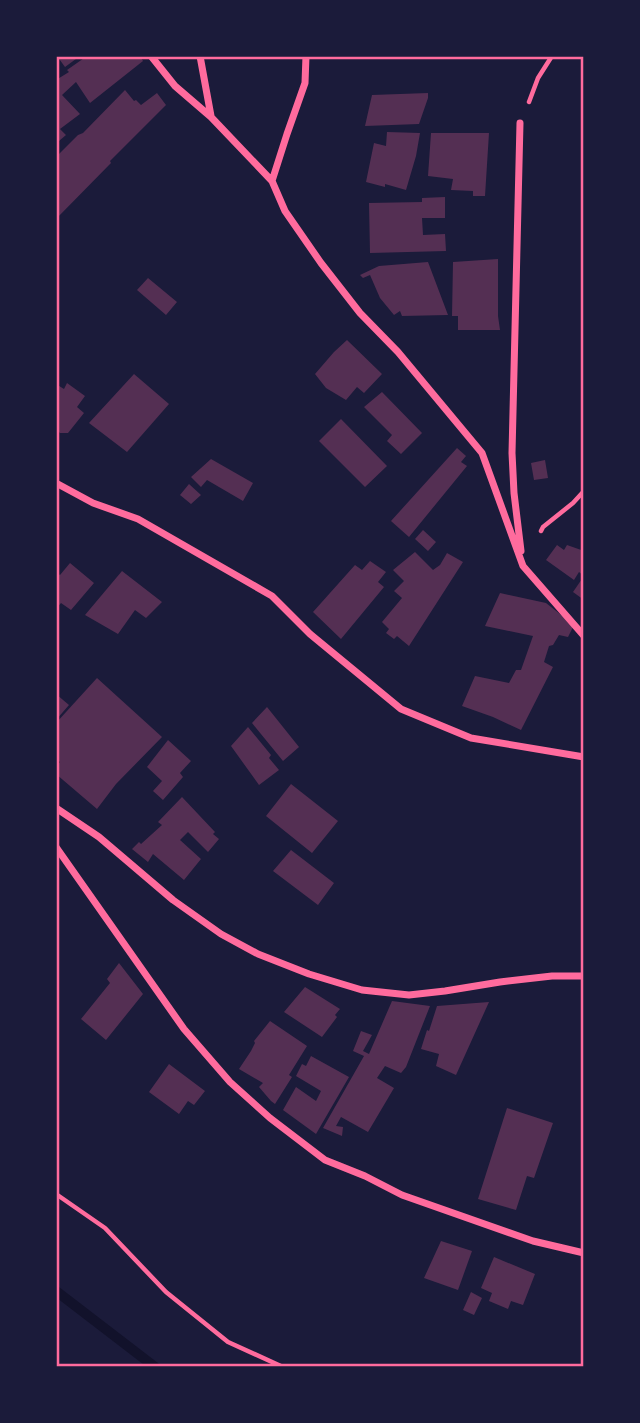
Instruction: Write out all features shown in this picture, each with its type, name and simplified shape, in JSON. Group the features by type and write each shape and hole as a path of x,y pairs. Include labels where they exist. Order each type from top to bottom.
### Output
{"street":[{"path":"151,56 174,86 211,117 272,181 285,211 321,263 360,313 398,352 482,453 523,566 584,636"},
{"path":"200,56 211,117"},
{"path":"272,181 305,83 306,56"},
{"path":"520,122 512,453 523,566"},
{"path":"56,483 93,503 138,519 272,596 310,634 401,709 471,738 584,757"},
{"path":"56,808 99,837 173,900 221,934 258,954 309,974 362,990 409,995 552,976 584,976"},
{"path":"56,847 184,1029 230,1082 270,1118 325,1160 402,1195 533,1241 584,1253"}],"path":[{"path":"520,122 538,78 552,56"},
{"path":"523,566 543,527 584,491"},
{"path":"56,1194 105,1228 166,1292 228,1342 283,1367"}],"building":[{"path":"57,56 80,56 65,67"},
{"path":"87,56 140,56 143,61 90,103 76,82 62,95 80,114 60,129 66,135 59,141 56,137 56,80"},
{"path":"125,90 141,105 157,93 166,105 56,219 56,157"},
{"path":"428,93 419,124 365,126 372,95"},
{"path":"387,132 420,133 406,190 366,182 374,143 386,146"},
{"path":"431,133 489,133 485,196 473,196 473,191 451,190 453,179 428,176"},
{"path":"445,197 445,218 422,218 423,235 445,234 446,251 370,253 369,203 422,202 422,198"},
{"path":"498,259 500,330 458,330 458,316 452,316 453,262"},
{"path":"428,262 448,315 402,316 400,311 394,315 380,298 370,275 363,278 360,275 379,266"},
{"path":"148,278 177,302 166,315 137,290"},
{"path":"347,340 382,374 364,393 357,387 346,400 326,388 315,374"},
{"path":"134,374 169,404 127,452 89,423"},
{"path":"67,383 85,396 77,407 84,413 68,433 60,433 56,429 56,384 64,389"},
{"path":"382,392 422,433 401,454 387,441 392,435 364,407"},
{"path":"341,419 387,466 365,487 319,441"},
{"path":"457,448 466,456 461,462 467,466 409,537 391,521"},
{"path":"211,459 253,483 243,501 207,480 201,487 191,477"},
{"path":"545,460 548,478 534,480 531,463"},
{"path":"189,484 201,495 191,504 180,495"},
{"path":"423,530 436,542 428,551 415,539"},
{"path":"557,545 564,550 567,545 584,551 584,576 579,572 574,580 546,560"},
{"path":"415,552 433,570 440,565 447,553 463,562 409,646 397,636 394,639 386,633 389,629 382,622 402,598 394,591 404,581 393,570"},
{"path":"370,561 386,572 378,582 384,587 341,639 313,612 355,565 362,570"},
{"path":"70,563 94,583 71,610 61,603 56,609 56,572 60,575"},
{"path":"122,571 162,602 146,618 135,610 118,634 85,615"},
{"path":"584,576 584,600 573,592"},
{"path":"500,593 546,603 574,625 568,637 559,635 553,645 549,646 544,662 553,667 521,730 462,706 475,676 509,683 516,670 521,670 533,636 485,626"},
{"path":"97,678 162,737 116,784 97,809 56,774 56,767 60,762 56,759 56,723"},
{"path":"56,694 69,705 56,720"},
{"path":"267,707 299,747 283,761 252,723"},
{"path":"248,727 271,755 269,758 279,770 259,785 231,746"},
{"path":"168,740 191,761 180,773 183,777 163,800 153,791 162,781 147,767"},
{"path":"291,784 338,821 312,853 266,816"},
{"path":"182,797 219,839 208,852 188,832 180,840 201,859 184,880 153,854 148,862 132,849 162,825 158,822"},
{"path":"291,850 334,883 318,905 273,871"},
{"path":"119,963 143,994 106,1040 81,1019 110,983 107,979"},
{"path":"305,987 340,1009 322,1037 284,1012"},
{"path":"392,1001 430,1006 406,1067 401,1073 385,1066 377,1078 394,1088 368,1132 341,1117 336,1126 343,1127 342,1136 323,1128 364,1056 353,1051 361,1031 372,1035 363,1051 369,1054"},
{"path":"489,1002 456,1075 436,1066 439,1054 421,1049 437,1006"},
{"path":"270,1021 307,1046 275,1104 259,1087 263,1083 239,1069 254,1041"},
{"path":"311,1056 349,1077 316,1134 283,1110 296,1087 316,1101 321,1091 296,1076 302,1064 306,1066"},
{"path":"169,1064 205,1091 194,1105 188,1101 179,1114 149,1092"},
{"path":"507,1108 553,1123 534,1178 527,1176 516,1210 478,1199"},
{"path":"441,1241 472,1251 458,1290 424,1278"},
{"path":"494,1257 535,1274 523,1305 511,1301 508,1309 489,1301 492,1293 481,1288"},
{"path":"471,1292 482,1298 474,1315 463,1310"}],"waterway":[{"path":"56,1291 155,1367"}]}
